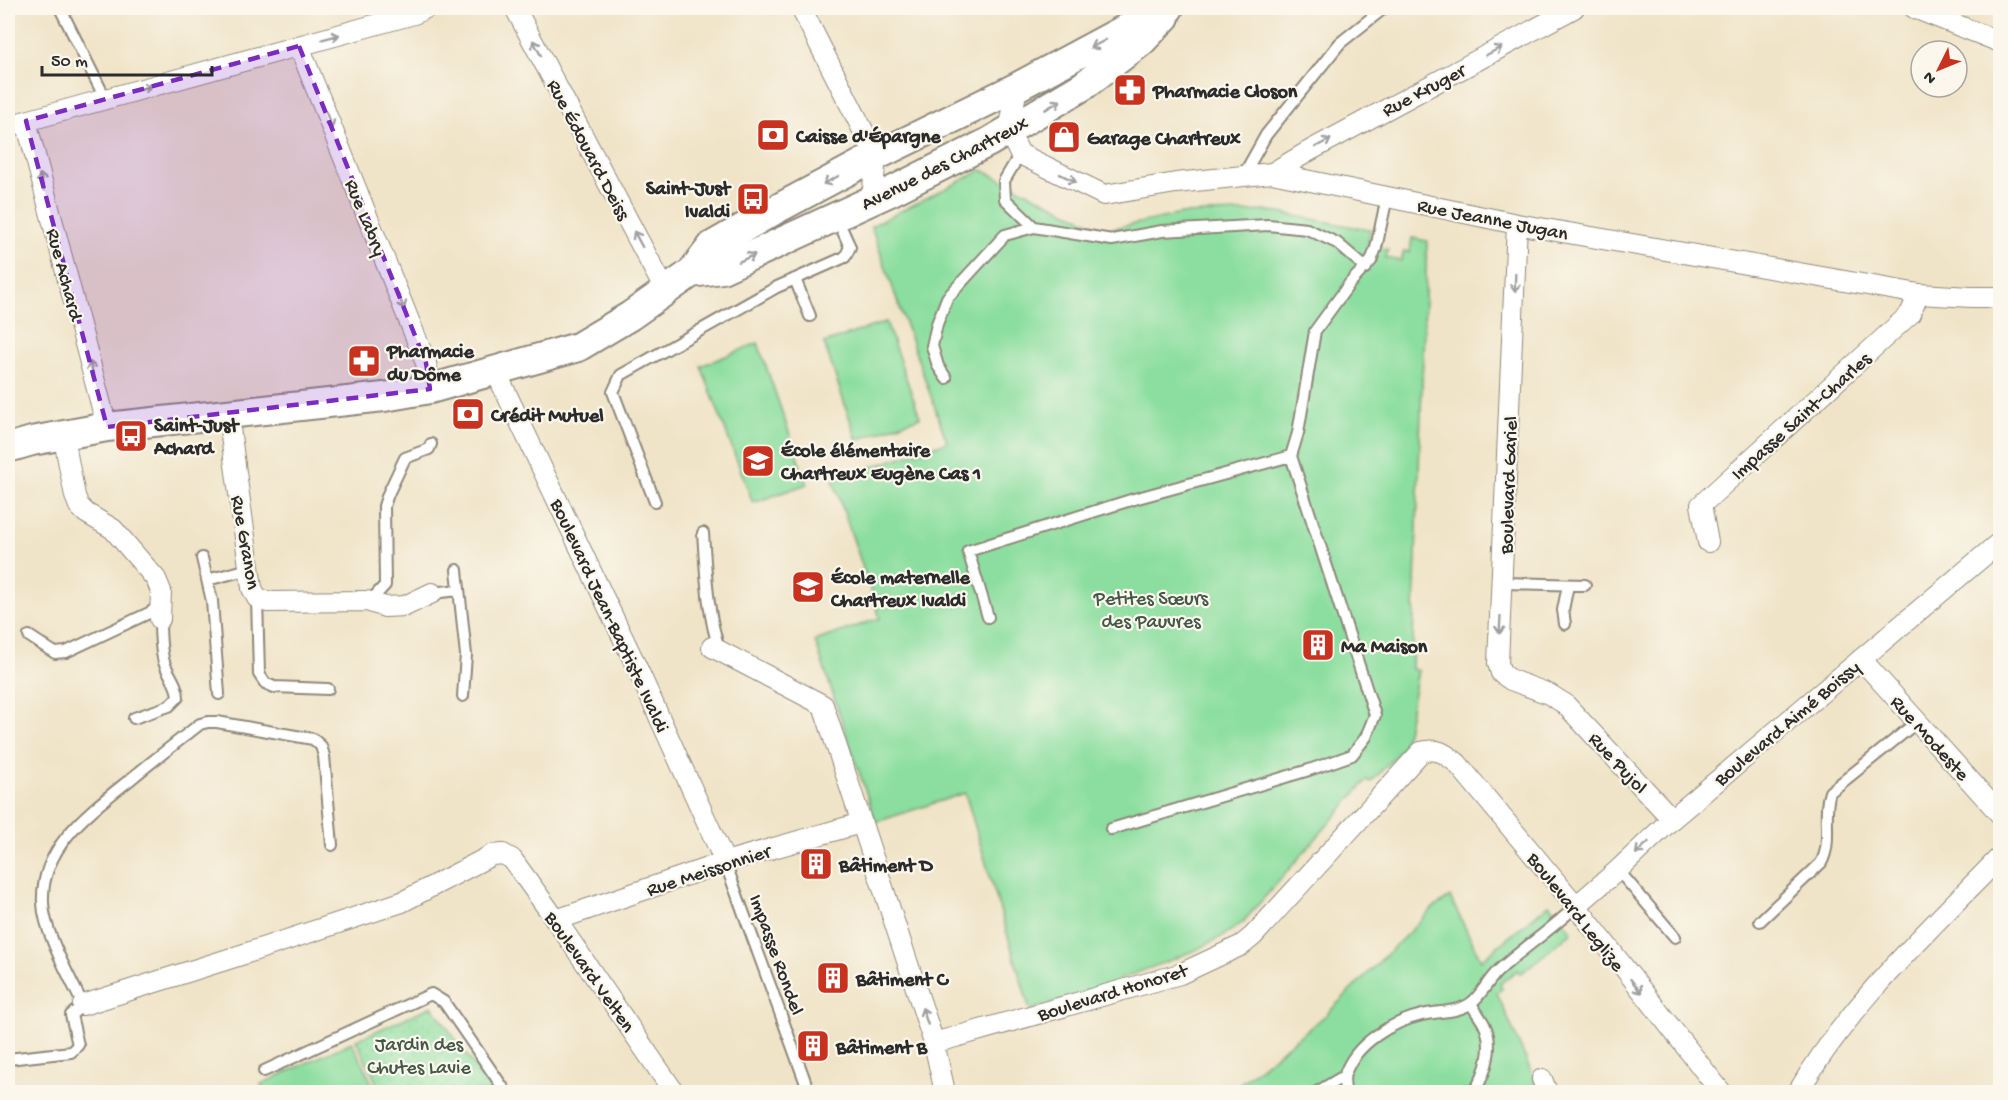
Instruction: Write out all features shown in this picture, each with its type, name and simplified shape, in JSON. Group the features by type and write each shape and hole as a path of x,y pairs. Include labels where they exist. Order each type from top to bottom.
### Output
{"street":[{"path":"17,124 414,14 426,8"},
{"name":"Rue Édouard Deiss","path":"516,8 665,290"},
{"path":"801,8 876,156 872,199"},
{"name":"Avenue des Chartreux","path":"691,273 722,269 946,165 1014,143 1142,41 1171,8"},
{"name":"Avenue des Chartreux","path":"8,448 107,427 384,397 430,389 578,347 630,316 691,273 712,246 773,211 876,156 1017,87 1139,14 1171,8"},
{"path":"1914,8 2001,42"},
{"name":"Rue Kruger","path":"1272,173 1566,10"},
{"name":"Rue Labry","path":"299,46 426,363 430,389"},
{"path":"1014,143 1017,87"},
{"name":"Rue Achard","path":"17,124 107,427"},
{"name":"Rue Jeanne Jugan","path":"1014,143 1104,195 1176,183 1272,173 1517,224 1919,294 2001,297"},
{"name":"Boulevard Gariel","path":"1517,224 1498,663 1501,672 1511,680 1549,694 1565,704"},
{"name":"Impasse Saint-Charles","path":"1708,542 1701,505 1910,314 1919,294"},
{"name":"Boulevard Jean-Baptiste Ivaldi","path":"495,370 633,659 725,862"},
{"name":"Rue Granon","path":"228,414 249,569 252,588 257,598 267,602 367,601 385,607 405,606 432,593"},
{"path":"63,435 79,506 86,513 113,529 156,579 161,591 160,612"},
{"name":"Boulevard Aimé Boissy","path":"1576,906 1672,819 2001,542"},
{"path":"716,650 823,705 934,1043 945,1092"},
{"name":"Rue Modeste","path":"1861,659 2001,814"},
{"name":"Rue Pujol","path":"1565,704 1672,819"},
{"name":"Boulevard Leglize","path":"1421,752 1434,749 1446,754 1457,763 1576,906 1721,1092"},
{"name":"Boulevard Honoret","path":"934,1043 1180,974 1242,945 1253,936 1421,752"},
{"name":"Rue Meissonnier","path":"556,920 725,862 861,823"},
{"name":"Boulevard Velten","path":"83,1005 402,902 492,855 503,854 512,859 556,920 674,1092"},
{"path":"1798,1092 1825,1052 1895,966 2001,857"}],"lane":[{"path":"60,8 105,98"},
{"path":"1243,176 1266,135 1340,43 1384,8"},
{"path":"1014,143 1004,181 1005,199 1034,227"},
{"path":"1111,829 1352,755 1366,737 1375,715 1291,456 1298,433 1315,332 1350,283 1371,261 1387,197"},
{"path":"655,502 613,392 621,375 777,287 845,257 850,247 836,216"},
{"path":"946,378 938,366 932,346 947,298 1005,235 1034,227 1112,240 1162,231 1268,225 1308,230 1337,243 1366,268"},
{"path":"795,279 810,316"},
{"path":"367,601 385,585 384,506 388,494 405,459 429,449 431,444"},
{"path":"988,617 968,551 1134,499 1291,456"},
{"path":"703,533 706,579 716,650"},
{"path":"202,558 212,601 219,694"},
{"path":"207,580 249,569"},
{"path":"457,570 466,655 463,696"},
{"path":"1503,583 1585,585"},
{"path":"1565,624 1563,610 1568,585"},
{"path":"432,593 459,590"},
{"path":"257,598 259,674 265,683 274,687 328,689"},
{"path":"29,636 55,653 66,652 151,612 160,612 160,645 170,678 178,691 178,697 169,706 134,718"},
{"path":"8,1059 71,1052 78,1045 71,1015 83,1005 49,931 43,904 45,876 55,855 71,831 92,810 200,724 217,722 313,739 321,746 324,756 332,845"},
{"path":"1760,921 1821,863 1827,854 1826,803 1830,792 1917,722"},
{"name":"Impasse Rondel","path":"725,862 809,1092"},
{"path":"1618,870 1675,937"},
{"path":"1317,1092 1344,1076 1353,1060 1372,1037 1395,1024 1422,1015 1450,1011 1471,1004 1496,972 1576,906"},
{"path":"264,1071 431,994 444,1002 506,1092"},
{"path":"1471,1004 1485,1026 1490,1050 1482,1079 1474,1092"},
{"path":"1344,1076 1346,1092"}],"highlighted area":[{"path":"299,46 426,363 430,389 107,427 26,121"}],"green space":[{"name":"Petites Sœurs des Pauvres","path":"982,170 1105,230 1182,214 1270,211 1370,230 1368,246 1388,250 1386,258 1401,261 1404,251 1410,252 1412,238 1427,241 1412,669 1418,670 1407,732 1401,750 1371,782 1367,780 1243,922 1230,932 1183,955 1118,980 1119,984 1030,1010 965,793 876,822 815,641 880,618 833,480 947,442 871,226"},
{"path":"886,322 920,417 857,440 824,343"},
{"path":"758,343 807,484 753,503 701,366"},
{"path":"1450,897 1481,960 1549,904 1572,932 1520,974 1517,970 1500,984 1502,989 1497,993 1540,1092 1331,1092 1324,1083 1309,1092 1242,1092 1238,1085 1326,1015 1433,908"},
{"name":"Jardin des Chutes Lavie","path":"432,1006 493,1092 381,1092 356,1040"},
{"path":"352,1042 376,1092 265,1092 261,1084"}],"place":[{"name":"Pharmacie Closon","path":"1130,90"},
{"name":"Caisse d'Épargne","path":"773,135"},
{"name":"Garage Chartreux","path":"1064,137"},
{"name":"Saint-Just Ivaldi","path":"753,199"},
{"name":"Pharmacie du Dôme","path":"364,361"},
{"name":"Crédit Mutuel","path":"468,414"},
{"name":"Saint-Just Achard","path":"131,436"},
{"name":"École élémentaire Chartreux Eugène Cas 1","path":"758,461"},
{"name":"École maternelle Chartreux Ivaldi","path":"808,587"},
{"name":"Ma Maison","path":"1318,645"},
{"name":"Bâtiment D","path":"816,864"},
{"name":"Bâtiment C","path":"833,978"},
{"name":"Bâtiment B","path":"813,1046"}]}
